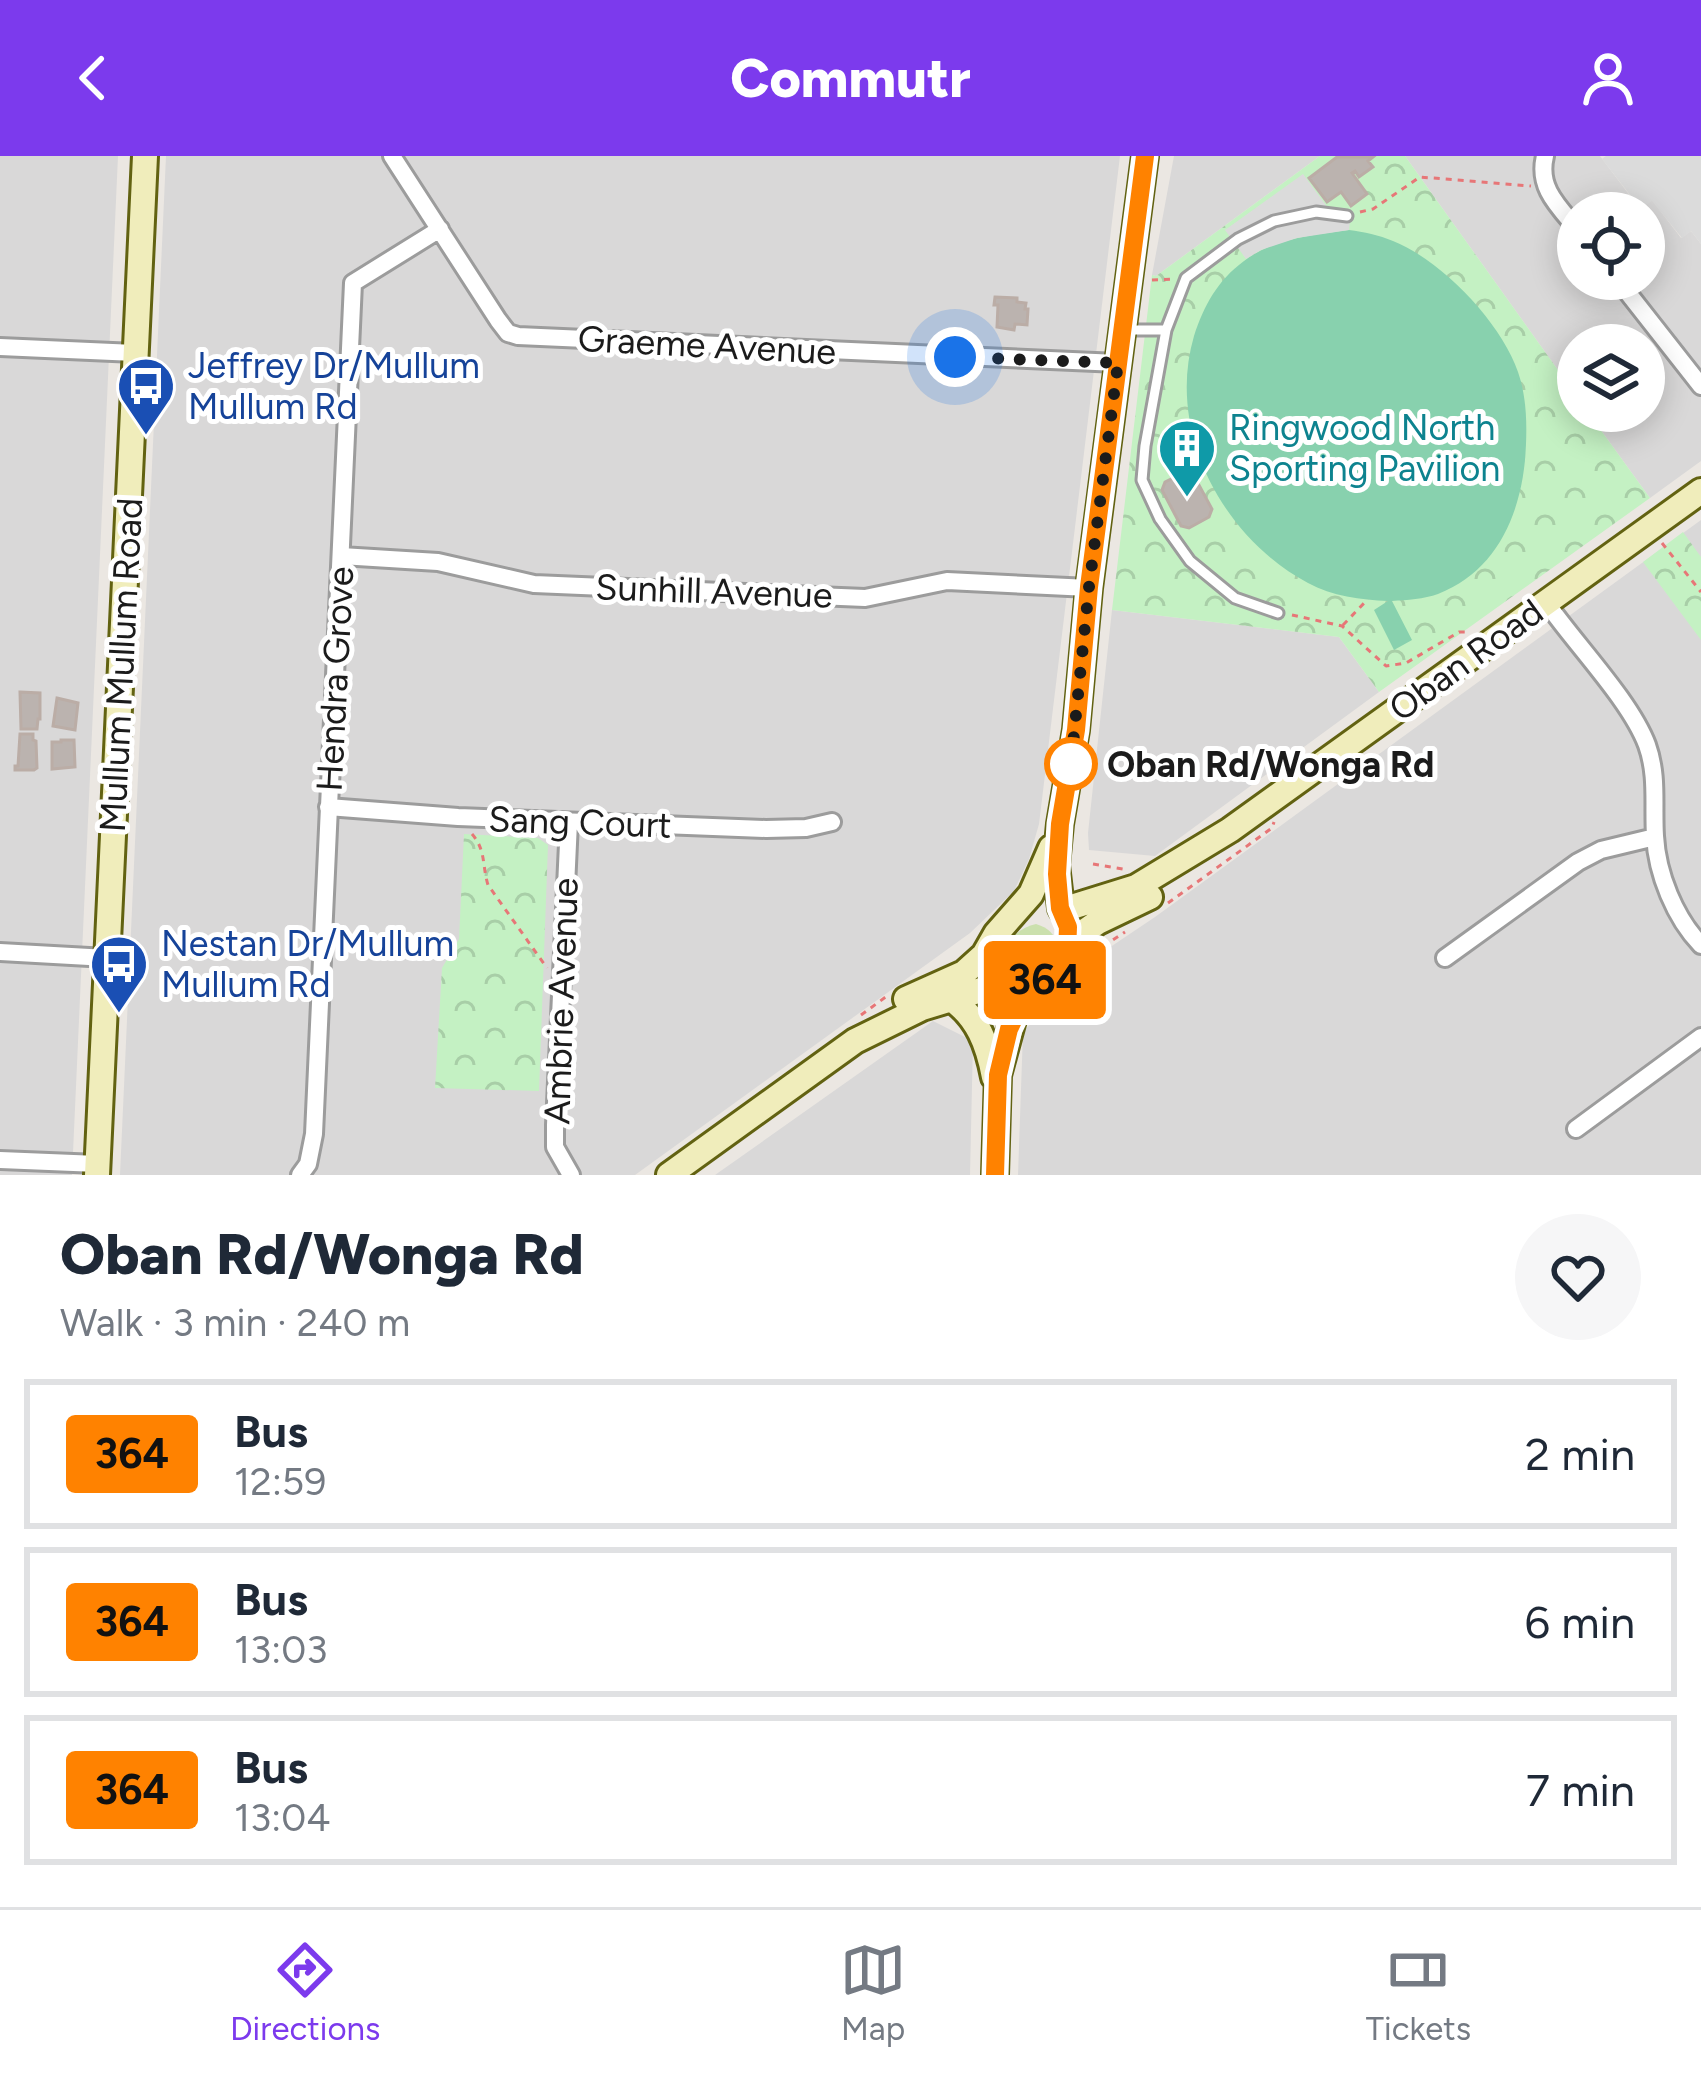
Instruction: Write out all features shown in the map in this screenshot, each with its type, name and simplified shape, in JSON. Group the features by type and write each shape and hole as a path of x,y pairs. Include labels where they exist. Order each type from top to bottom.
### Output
{"main road":[{"name":"Mullum Mullum Road","path":"98,1170 145,156"},
{"path":"997,1082 1016,1012 1066,954 1068,927 1057,874 1060,828 1145,156"},
{"name":"Oban Road","path":"985,954 1024,916 1097,901 1153,878 1230,830 1701,491"},
{"path":"1060,828 1075,878 1097,901"},
{"path":"856,1041 901,1002 964,973 985,954 1034,888 1060,828"},
{"name":"Oban Road","path":"1066,954 1093,925 1167,886 1230,830"},
{"path":"985,954 984,972 992,988 997,1082 995,1175"},
{"path":"669,1175 856,1041 950,998 1026,985 1066,954"},
{"path":"950,998 964,1009 986,1043 997,1082"}],"street":[{"name":"Graeme Avenue","path":"392,156 508,333 518,336 1118,363"},
{"path":"1545,156 1545,187 1557,203"},
{"name":"Hendra Grove","path":"300,1175 308,1164 314,1134 352,283 440,229"},
{"path":"1633,300 1701,386"},
{"path":"0,347 134,353"},
{"name":"Sunhill Avenue","path":"341,556 438,562 534,584 866,598 947,580 1089,587"},
{"path":"1546,602 1645,740 1657,792 1659,861 1684,923 1701,945"},
{"name":"Sang Court","path":"328,808 766,829 832,822"},
{"name":"Ambrie Avenue","path":"569,822 555,1147 571,1175"},
{"path":"1445,958 1578,862 1601,850 1655,837"},
{"path":"0,952 107,958"},
{"path":"1576,1129 1701,1037"},
{"path":"0,1160 98,1170"}],"lane":[{"path":"1279,613 1235,598 1190,562 1160,519 1142,480 1166,330 1186,278 1238,239 1274,221 1316,212 1347,215"},
{"path":"1122,330 1166,330"}],"path":[{"path":"1347,215 1372,209 1420,177 1545,187"},
{"path":"1149,280 1186,278"},
{"path":"1650,527 1701,592"},
{"path":"1342,626 1367,599"},
{"path":"1279,613 1342,626 1386,667 1406,663 1459,632 1467,632"},
{"path":"458,817 458,832 471,832 483,850 488,885 545,968 561,970"}],"shaded area":[{"path":"0,156 118,156 72,1175 0,1175"},
{"path":"166,156 1120,156 1039,824 1014,891 970,933 635,1175 120,1175"},
{"path":"1174,156 1320,156 1156,276 1152,275"},
{"path":"1405,156 1600,156 1627,192 1557,192 1557,300 1665,300 1665,217 1681,238 1691,231 1701,244 1701,461 1650,498 1602,432 1665,432 1665,324 1557,324 1557,369"},
{"path":"1701,156 1701,244 1691,231 1682,238 1665,217 1665,192 1628,192 1602,159"},
{"path":"1303,174 1328,208 1351,211 1349,230 1297,238 1246,259 1225,230"},
{"path":"1701,520 1701,1175 1018,1175 1023,1032 1082,966"},
{"path":"1112,610 1339,637 1379,692 1155,856 1089,850"},
{"path":"933,1021 973,1041 970,1175 715,1175"}],"green space":[{"path":"1320,156 1405,156 1557,369 1557,432 1602,432 1650,498 1379,692 1339,637 1112,610 1152,275"},
{"path":"1349,230 1411,250 1467,295 1510,353 1525,408 1524,468 1505,534 1493,553 1460,583 1433,596 1392,601 1412,640 1394,650 1374,610 1388,601 1347,596 1308,583 1250,538 1208,478 1188,408 1187,372 1194,336 1207,304 1227,276 1268,247"},
{"path":"1683,532 1701,557 1701,640 1643,562"},
{"path":"464,834 538,838 548,845 539,1091 435,1088 442,968 459,939"},
{"path":"1036,924 1054,938 1049,956 1030,970 1007,975 1001,967 1006,946 1016,934"}],"building":[{"path":"1337,157 1373,157 1368,161 1373,167 1359,177 1352,173 1367,194 1351,206 1341,192 1327,202 1309,178"},
{"path":"995,297 1026,303 1027,325 1015,324 1014,330 997,327"},
{"name":"Ringwood North Sporting Pavilion","path":"1185,472 1193,474 1212,509 1209,517 1189,528 1181,526 1162,490 1165,482"},
{"path":"20,692 40,693 37,729 21,729"},
{"path":"57,698 78,703 75,730 53,726"},
{"path":"20,734 33,734 36,741 34,770 15,770"},
{"path":"74,740 75,767 52,769 52,742"}],"bus line":[{"name":"364","path":"995,1175 996,1093 1009,1029 1021,1004 1067,952 1068,927 1060,908 1057,874 1060,824 1076,730 1089,587 1145,156"}],"place":[{"name":"Jeffrey Dr/Mullum Mullum Rd","path":"146,437"},
{"name":"Ringwood North Sporting Pavilion","path":"1187,499"},
{"name":"Oban Rd/Wonga Rd","path":"1071,764"},
{"name":"Nestan Dr/Mullum Mullum Rd","path":"119,1015"}],"route":[{"path":"955,357 1118,363 1071,764"}]}
